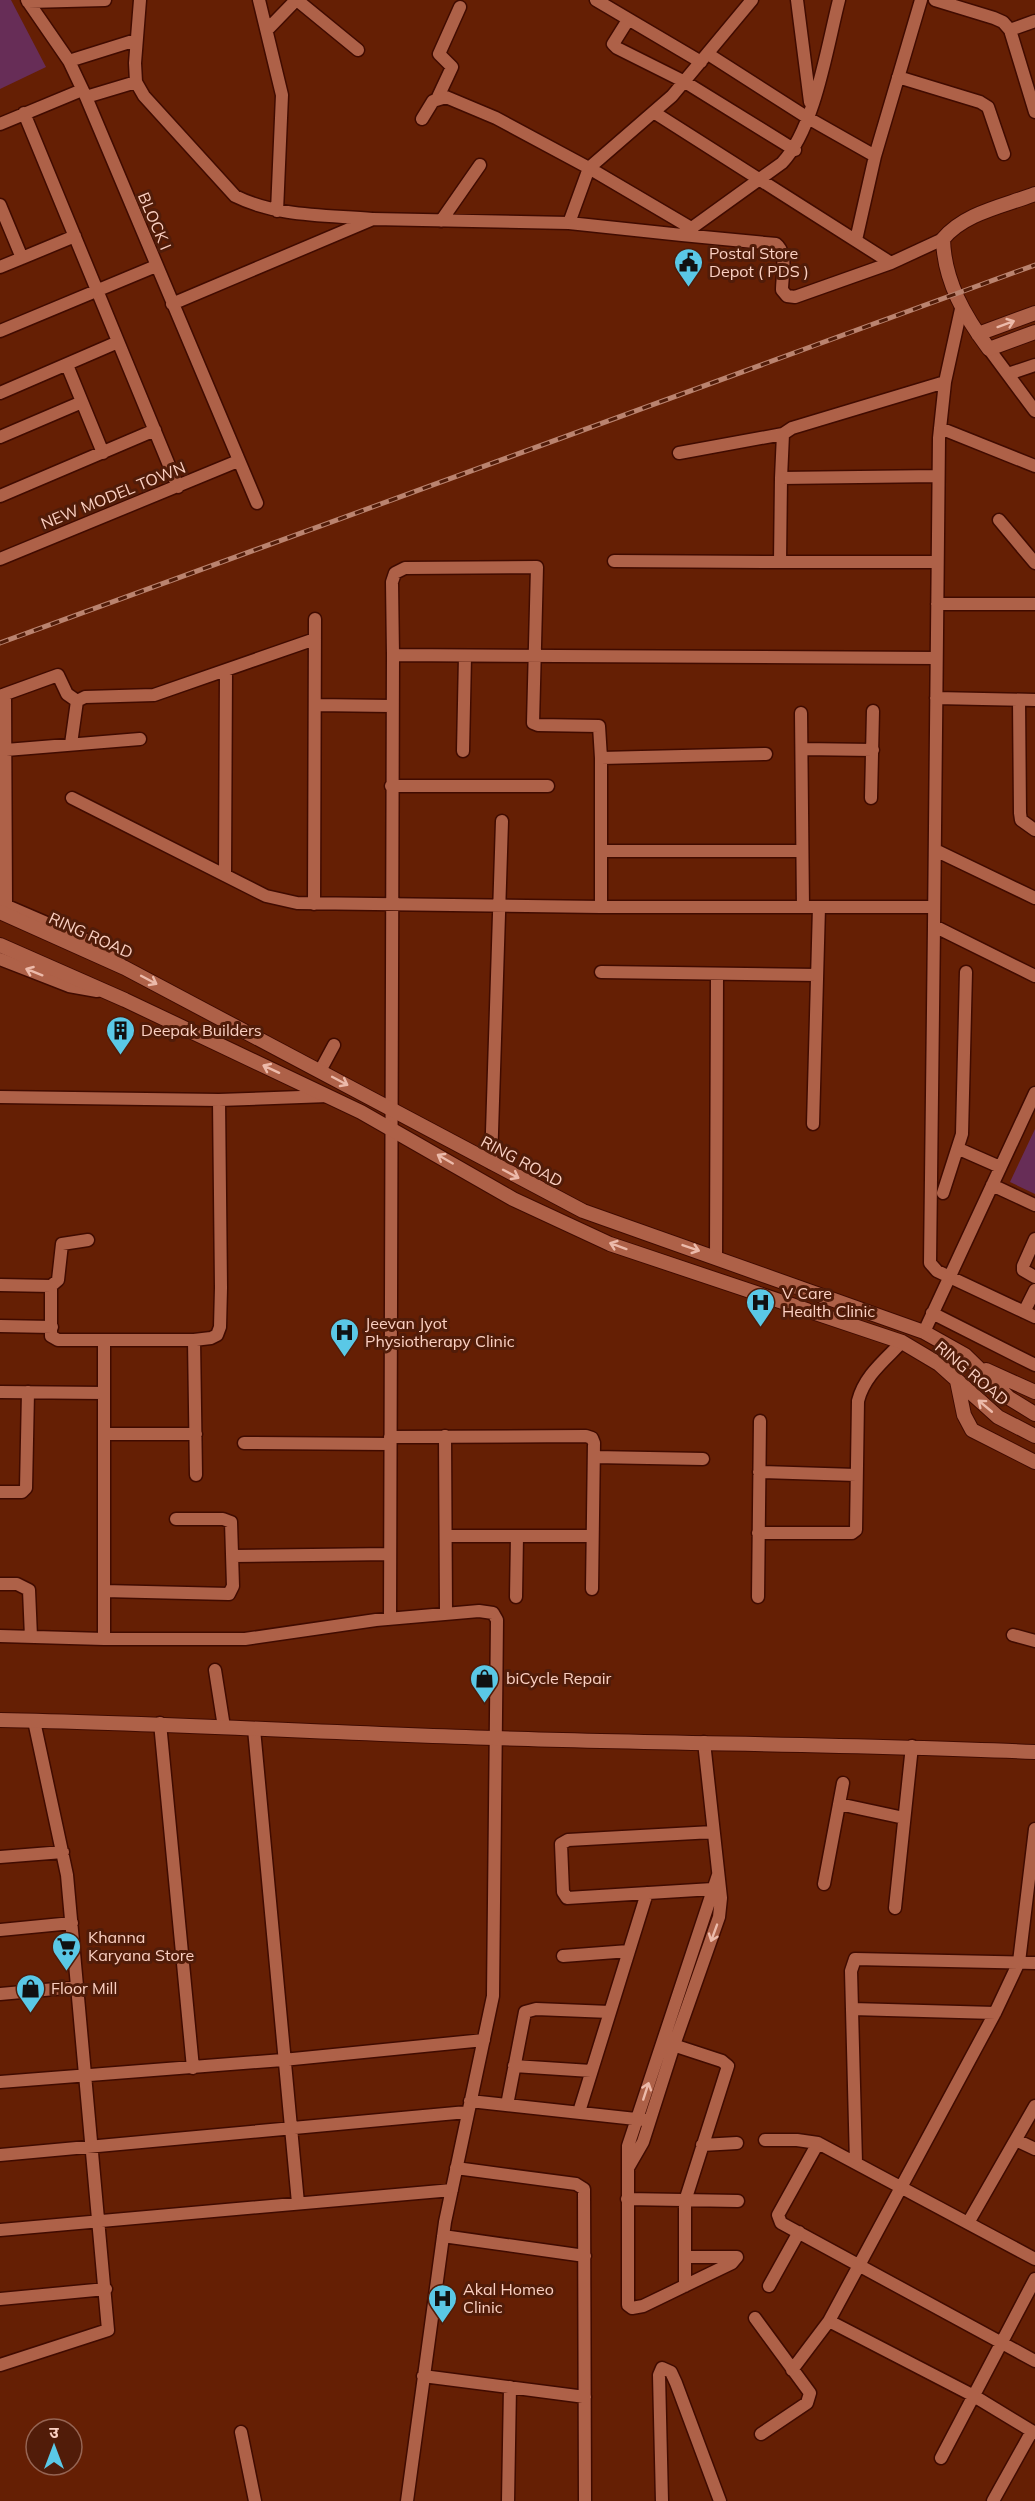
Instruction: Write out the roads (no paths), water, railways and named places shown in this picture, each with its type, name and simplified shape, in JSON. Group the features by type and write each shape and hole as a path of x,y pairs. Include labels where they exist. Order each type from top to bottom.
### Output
{"street":[{"path":"28,1 105,0"},
{"path":"140,0 136,40 136,82 144,96 235,196 251,204 277,211 373,219 569,223 686,232 776,244 782,248 783,255 782,290 787,296 795,297 891,263 943,240 952,228 970,218 1035,194"},
{"path":"260,0 282,95 277,211"},
{"path":"267,30 296,0 358,50"},
{"path":"596,0 628,20 809,112 875,156"},
{"path":"569,223 590,168 655,113 685,82 752,0"},
{"path":"797,0 809,112"},
{"path":"686,232 782,163 795,150 809,112 838,0"},
{"path":"856,240 875,156 921,0"},
{"path":"934,0 1003,22 1010,30 1035,111"},
{"name":"BLOCK I","path":"28,1 69,61 257,503"},
{"path":"422,119 438,97 452,67 439,54 460,7"},
{"path":"628,20 614,46 685,82 795,150"},
{"path":"1010,30 1035,21"},
{"path":"69,61 136,40"},
{"path":"1022,71 1035,66"},
{"path":"898,77 980,102 988,107 1004,154"},
{"path":"0,124 24,113 84,94 136,82"},
{"path":"438,97 446,97 496,118 590,168 686,232"},
{"path":"24,113 178,487"},
{"path":"655,113 891,263"},
{"path":"441,221 480,165"},
{"path":"0,205 22,258"},
{"path":"172,304 373,219"},
{"path":"0,267 75,236"},
{"path":"943,240 943,255 961,309 1035,411"},
{"path":"0,331 156,266"},
{"path":"961,309 945,382 938,476 929,1256 932,1267 949,1277 1030,1315 1035,1290"},
{"path":"978,334 1035,313"},
{"path":"989,349 1035,332"},
{"path":"0,393 118,342"},
{"path":"67,365 103,453"},
{"path":"1008,374 1035,365"},
{"path":"679,453 783,434 792,428 945,382"},
{"path":"0,436 82,402"},
{"path":"940,428 1035,465"},
{"path":"0,496 155,430"},
{"path":"780,562 783,434"},
{"name":"NEW MODEL TOWN","path":"0,559 238,461"},
{"path":"781,478 938,476"},
{"path":"999,520 1035,563"},
{"path":"614,561 937,562"},
{"path":"390,1619 391,706 392,582 395,573 405,568 537,567 533,723 599,726 601,908"},
{"path":"937,604 1035,604"},
{"path":"314,904 315,618"},
{"path":"77,701 84,697 154,695 315,639"},
{"path":"393,656 936,658"},
{"path":"463,751 465,656"},
{"path":"225,876 226,670"},
{"path":"2,907 6,750 3,695 58,675 67,694 77,701"},
{"path":"936,698 1035,700"},
{"path":"1019,700 1020,813 1025,825 1035,830"},
{"path":"71,744 77,701"},
{"path":"315,705 391,706"},
{"path":"871,798 873,711"},
{"path":"801,713 803,907"},
{"path":"6,750 140,739"},
{"path":"802,749 873,750"},
{"path":"601,758 766,754"},
{"path":"391,786 548,786"},
{"path":"72,798 225,876 281,901 314,904 501,907 934,908"},
{"path":"491,1163 502,821"},
{"path":"601,851 802,850"},
{"path":"935,850 1035,898"},
{"name":"RING ROAD","path":"2,907 125,968 583,1211 924,1332 965,1355 979,1366 1009,1398 1035,1414"},
{"path":"813,1124 819,907"},
{"path":"934,926 1035,976"},
{"name":"RING ROAD","path":"0,945 110,993 328,1096 390,1127 513,1199 610,1244 902,1342 939,1364 998,1417 1035,1436"},
{"path":"0,958 69,986 110,993"},
{"path":"601,972 717,976 818,975"},
{"path":"943,1193 959,1149 963,1120 966,972"},
{"path":"716,1257 717,976"},
{"path":"320,1071 334,1045"},
{"path":"924,1332 1035,1094"},
{"path":"0,1097 219,1100 328,1096"},
{"path":"51,1286 51,1336 58,1340 194,1340 217,1335 220,1327 219,1100"},
{"path":"959,1149 1000,1167"},
{"path":"992,1185 1035,1205"},
{"path":"1035,1239 1023,1266 1023,1270 1035,1276"},
{"path":"0,1285 51,1286 58,1280 62,1244 88,1240"},
{"path":"932,1313 1035,1365"},
{"path":"0,1326 52,1327"},
{"path":"104,1340 104,1639"},
{"path":"194,1340 196,1475"},
{"path":"758,1533 852,1533 857,1526 857,1416 861,1388 902,1342"},
{"path":"979,1366 1035,1392"},
{"path":"957,1381 964,1415 972,1430 1035,1462"},
{"path":"0,1392 104,1393"},
{"path":"0,1492 22,1492 27,1483 28,1392"},
{"path":"758,1597 760,1421"},
{"path":"104,1434 195,1434"},
{"path":"445,1436 446,1613"},
{"path":"244,1443 390,1440 445,1436 586,1436 592,1438 594,1443 592,1589"},
{"path":"594,1457 703,1459"},
{"path":"759,1472 856,1475"},
{"path":"104,1591 229,1594 233,1586 231,1522 223,1519 176,1519"},
{"path":"446,1536 592,1536"},
{"path":"516,1597 517,1536"},
{"path":"233,1556 390,1554"},
{"path":"0,1584 17,1584 29,1590 31,1637"},
{"path":"0,1636 244,1639 446,1613 487,1611 493,1613 496,1620 497,1738 494,1984 443,2236 407,2501"},
{"path":"1013,1635 1035,1641"},
{"path":"215,1670 224,1727"},
{"path":"0,1720 160,1723 254,1729 497,1738 912,1746 1035,1752"},
{"path":"0,2365 108,2330 72,1923 63,1852 34,1720"},
{"path":"160,1723 193,2068"},
{"path":"254,1729 298,2203"},
{"path":"685,2257 737,2257 732,2263 643,2306 632,2308 628,2305 628,2146 637,2119 703,1962 721,1907 704,1742"},
{"path":"895,1908 912,1746"},
{"path":"824,1884 843,1783"},
{"path":"839,1804 904,1818"},
{"path":"792,2370 829,2321 995,2013 1019,1962 1035,1829"},
{"path":"713,1832 568,1840 561,1844 563,1892 567,1898 713,1888"},
{"path":"0,1857 63,1852"},
{"path":"628,2168 644,2142 689,1958 718,1875"},
{"path":"579,2112 647,1893"},
{"path":"0,1930 72,1923"},
{"path":"563,1956 629,1951"},
{"path":"689,1958 703,1962"},
{"path":"856,2163 851,1971 855,1959 1035,1963"},
{"path":"0,1994 77,1987"},
{"path":"507,2105 523,2015 528,2009 610,2012"},
{"path":"852,2009 995,2013"},
{"path":"0,2082 193,2068 484,2040"},
{"path":"668,2043 722,2061 728,2066 685,2202 685,2286"},
{"path":"514,2066 591,2071"},
{"path":"0,2155 290,2129 469,2107 507,2105 650,2121"},
{"path":"968,2223 1035,2106"},
{"path":"765,2140 797,2140 818,2143 1035,2259"},
{"path":"1016,2140 1035,2149"},
{"path":"702,2145 737,2143"},
{"path":"818,2143 778,2215 781,2223 1035,2361"},
{"path":"456,2168 582,2186 585,2196 585,2501"},
{"path":"0,2230 452,2190"},
{"path":"627,2199 685,2202 738,2201"},
{"path":"769,2286 799,2232"},
{"path":"443,2236 585,2256"},
{"path":"941,2458 1035,2279"},
{"path":"0,2299 106,2289"},
{"path":"755,2318 808,2390 809,2398 807,2403 761,2433"},
{"path":"829,2321 974,2396 1033,2432 993,2501"},
{"path":"662,2501 659,2375 662,2368 670,2372 675,2383 720,2501"},
{"path":"423,2376 585,2397"},
{"path":"508,2501 510,2387"},
{"path":"241,2432 255,2501"}],"railway":[{"path":"0,643 1035,265"}],"place":[{"name":"Postal Store Depot ( PDS )","path":"688,288"},
{"name":"Deepak Builders","path":"120,1056"},
{"name":"V Care Health Clinic","path":"761,1328"},
{"name":"Jeevan Jyot Physiotherapy Clinic","path":"344,1358"},
{"name":"biCycle Repair","path":"485,1704"},
{"name":"Khanna Karyana Store","path":"67,1972"},
{"name":"Floor Mill","path":"30,2014"},
{"name":"Akal Homeo Clinic","path":"442,2324"}]}
